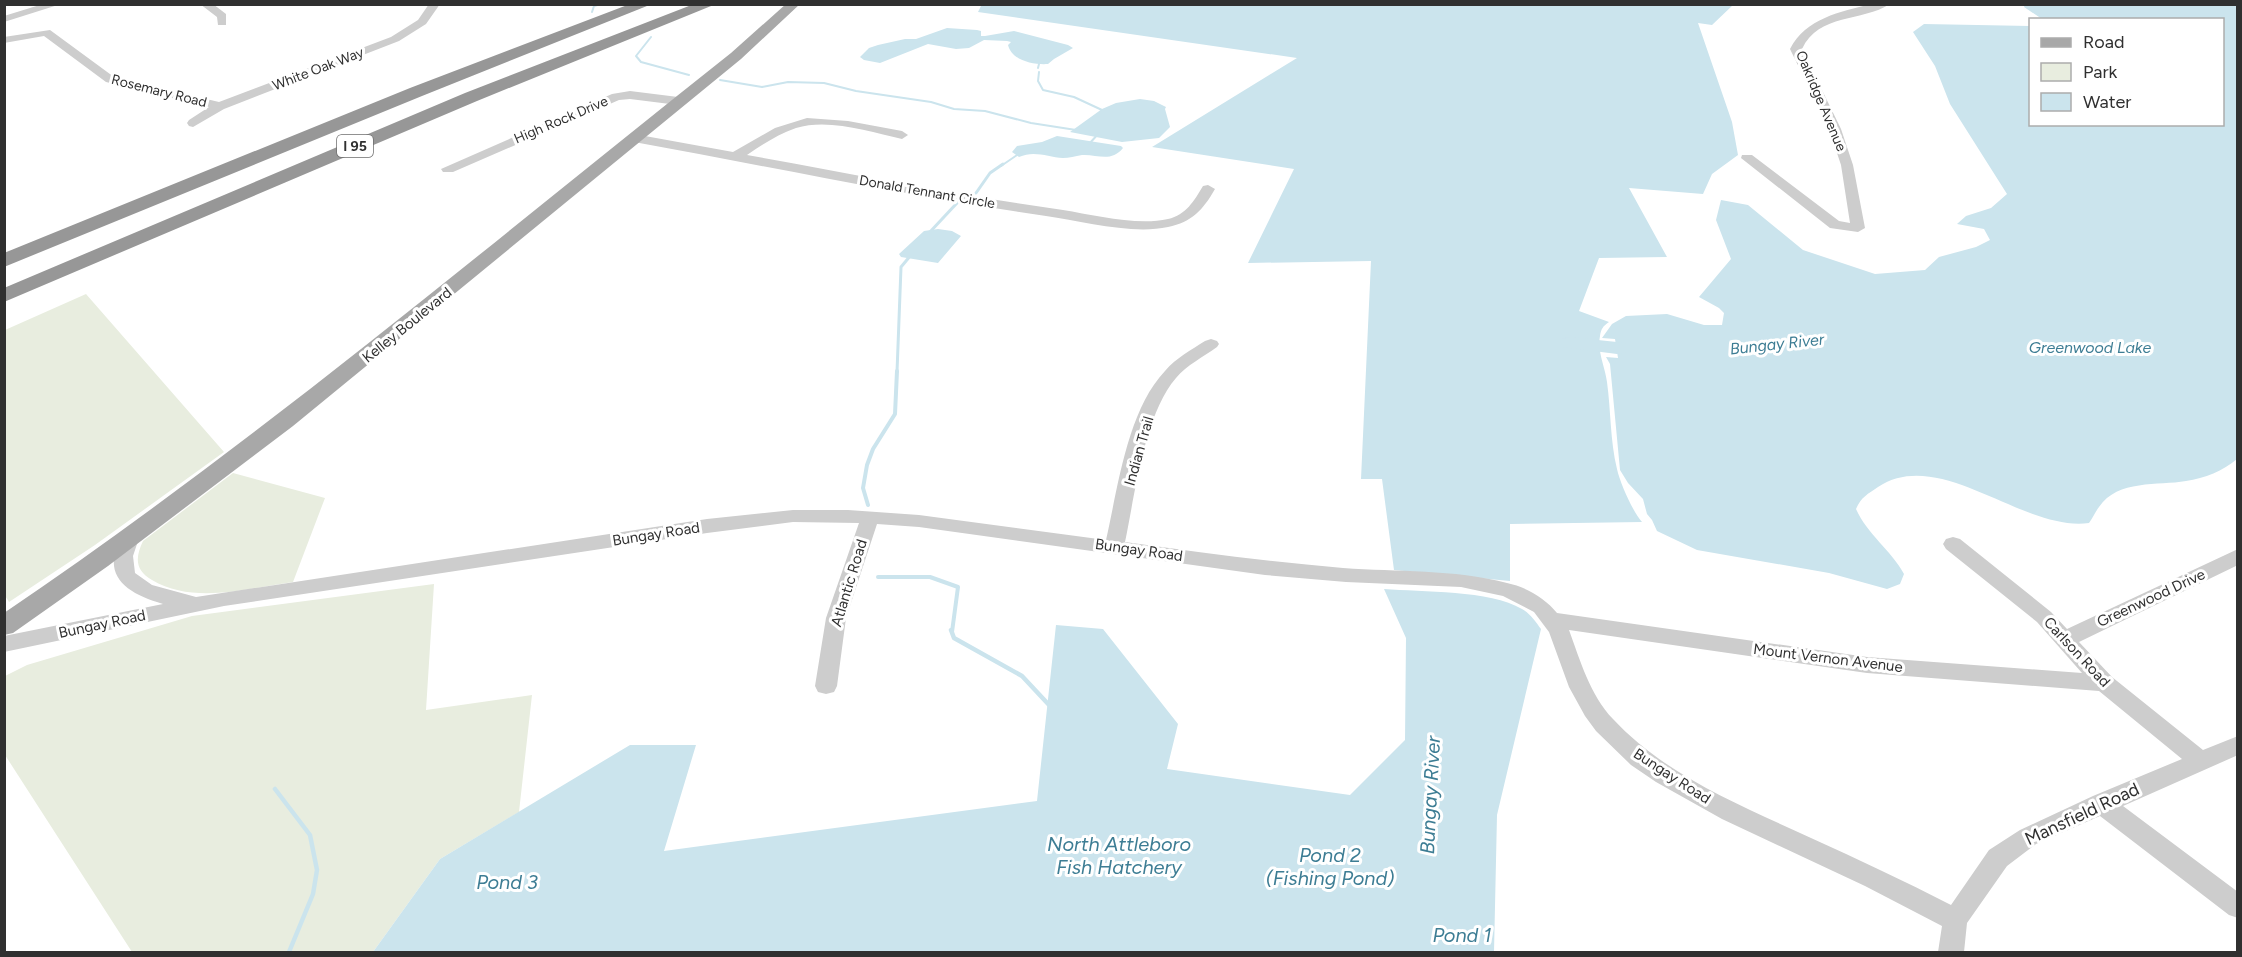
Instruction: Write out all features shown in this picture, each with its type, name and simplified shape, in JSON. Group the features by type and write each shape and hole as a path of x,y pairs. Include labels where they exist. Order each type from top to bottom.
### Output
{"highway":[{"name":"I 95","path":"4,261 416,92 645,4"},
{"name":"I 95","path":"4,296 452,105 709,4"}],"main road":[{"name":"Kelley Boulevard","path":"4,626 130,538 311,403 678,101 736,56 794,4"}],"street":[{"path":"4,19 56,4"},
{"name":"White Oak Way","path":"193,123 220,106 395,39 422,22 435,4"},
{"name":"Oakridge Avenue","path":"1747,158 1835,225 1849,229 1858,228 1847,165 1835,129 1796,49 1817,25 1885,4"},
{"path":"208,5 222,16 222,23"},
{"name":"Rosemary Road","path":"4,40 47,32 110,80 220,106"},
{"name":"High Rock Drive","path":"448,169 616,97 630,95 678,101"},
{"path":"734,157 787,127 804,122 819,122 902,135"},
{"name":"Donald Tennant Circle","path":"634,138 1004,206 1128,224 1165,224 1183,219 1199,205 1208,189"},
{"name":"Indian Trail","path":"1114,547 1142,431 1154,402 1174,371 1211,344"},
{"name":"Bungay Road","path":"4,644 199,604 738,521 804,516 870,516 958,525 1299,571 1473,582 1508,590 1541,607 1553,620 1585,698 1604,725 1639,758 1672,780 1730,812 1874,879 1955,920"},
{"name":"Atlantic Road","path":"826,686 836,618 870,516"},
{"name":"Bungay Road","path":"130,538 123,556 128,579 158,595 199,604"},
{"name":"Carlson Road","path":"1953,544 2044,617 2104,683 2200,761"},
{"name":"Greenwood Drive","path":"2063,640 2182,585 2238,556"},
{"name":"Mount Vernon Avenue","path":"1553,620 1868,665 2104,683"},
{"name":"Mansfield Road","path":"1955,920 1998,858 2028,837 2101,803 2238,745"},
{"path":"2101,803 2238,907"},
{"path":"1951,952 1955,920"}],"green space":[{"path":"86,294 224,452 95,545 9,602 4,594 5,330"},
{"path":"233,473 325,498 293,582 240,591 203,593 168,588 146,576 138,563 143,541"},
{"path":"434,584 426,710 532,695 519,812 440,859 373,952 132,952 5,755 5,676 27,665 192,616"}],"water":[{"path":"982,4 1733,5 1712,25 1698,23 1732,122 1738,155 1712,174 1703,194 1629,188 1667,257 1599,258 1579,311 1609,322 1601,331 1599,342 1607,382 1615,458 1624,489 1642,522 1510,524 1510,581 1394,570 1382,479 1361,479 1371,261 1248,263 1294,169 1152,147 1297,58 978,12"},
{"name":"Greenwood Lake","path":"2025,4 2237,5 2237,459 2220,470 2200,478 2139,485 2117,492 2107,498 2089,523 2063,522 2037,515 1955,483 1928,477 1902,477 1878,487 1863,499 1856,509 1866,526 1893,557 1904,574 1900,584 1887,589 1829,573 1697,550 1657,531 1647,514 1643,499 1628,483 1620,470 1610,364 1606,357 1618,358 1615,339 1602,338 1612,324 1626,316 1667,314 1704,325 1722,325 1724,313 1699,297 1731,259 1716,220 1721,200 1748,205 1803,250 1875,274 1925,270 1939,257 1976,247 1990,240 1984,229 1957,224 1966,216 1991,208 2007,194 1950,104 1935,66 1913,32 1924,24 2029,26 2029,126 2224,126 2224,18 2040,18 2024,7"},
{"path":"947,28 977,30 981,31 981,36 1014,31 1073,48 1048,64 1024,61 1010,50 1008,45 1011,42 984,40 969,48 956,49 928,44 880,63 860,57 869,48 878,45 916,39"},
{"path":"1140,99 1154,101 1166,107 1170,127 1159,138 1122,142 1070,132 1102,109 1116,103"},
{"path":"1057,136 1123,148 1109,157 1082,155 1063,158 1036,154 1019,157 1012,152 1017,146 1042,142"},
{"path":"938,229 952,231 961,236 938,263 901,257 899,254 924,231"},
{"name":"North Attleboro Fish Hatchery","path":"1384,589 1455,593 1492,598 1525,611 1541,629 1497,815 1494,952 373,952 440,859 630,745 696,745 664,851 1037,801 1056,625 1103,629 1178,724 1167,769 1350,795 1405,740 1406,638"}],"waterway":[{"path":"592,12 594,6 601,4"},
{"path":"651,37 636,56 641,62 689,75"},
{"path":"1038,68 1039,64"},
{"path":"1039,72 1038,81 1043,90 1074,97 1102,110"},
{"path":"720,80 762,87 788,82 824,83 856,91 931,102 954,109 985,111 1031,123 1076,130"},
{"path":"1089,144 1099,133"},
{"path":"1001,166 1020,153"},
{"path":"976,193 990,173 1003,164"},
{"path":"929,233 957,203"},
{"path":"897,372 901,267 911,255"},
{"name":"Bungay River","path":"1569,343 1617,348"},
{"path":"868,505 863,488 867,465 873,449 895,414 897,371"},
{"path":"878,577 930,577 958,587 952,632"},
{"path":"951,630 954,638 1022,676 1050,706"},
{"path":"275,789 310,835 317,870 313,894 289,952"}],"water label":[{"name":"Pond 2 (Fishing Pond)","path":"1330,866"},
{"name":"Pond 3","path":"507,882"},
{"name":"Pond 1","path":"1462,935"}]}
